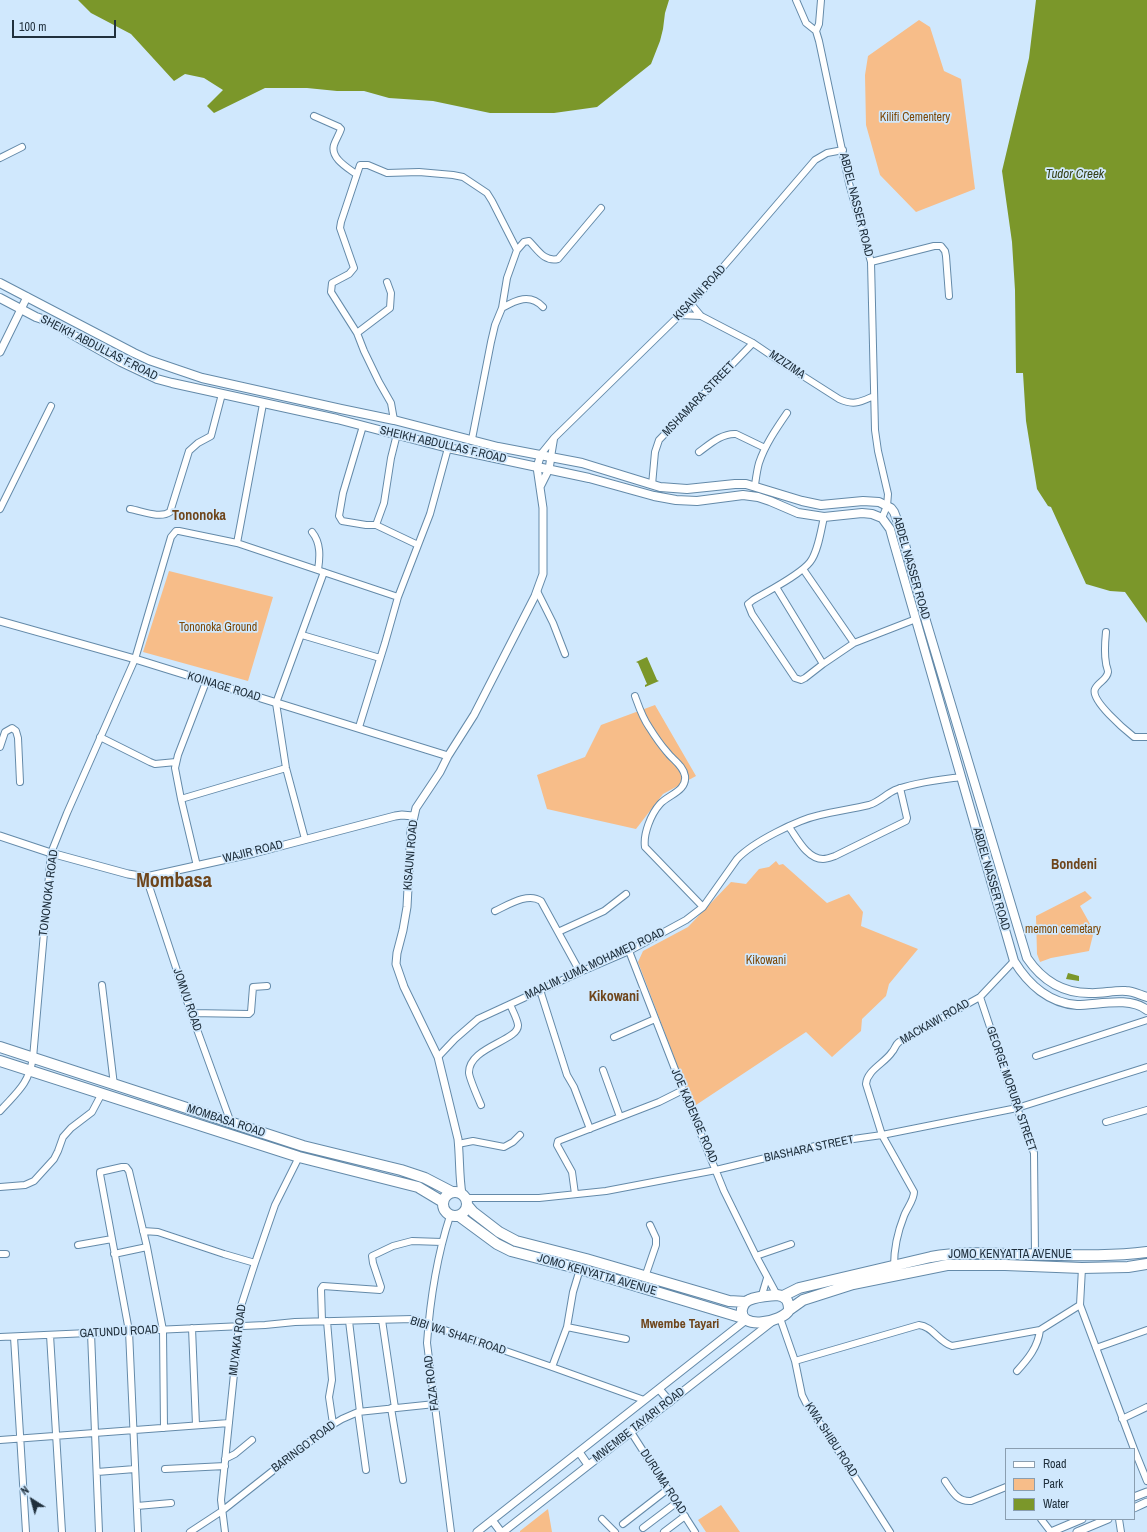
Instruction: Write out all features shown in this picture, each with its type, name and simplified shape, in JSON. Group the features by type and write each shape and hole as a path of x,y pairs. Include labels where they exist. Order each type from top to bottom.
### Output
{"highway":[{"name":"MOMBASA ROAD","path":"0,1047 303,1146 401,1170 425,1178 462,1197 473,1212 512,1240 728,1301 746,1302"},
{"name":"MOMBASA ROAD","path":"0,1061 299,1157 418,1187 443,1202"},
{"path":"41,1074 45,1062"},
{"path":"443,1202 446,1195 462,1197 465,1212 454,1216"},
{"name":"JOMO KENYATTA AVENUE","path":"443,1202 444,1210 504,1248 580,1269 745,1319 753,1323 778,1318 786,1314 803,1300 853,1284 947,1265 1005,1265 1082,1268 1147,1264"},
{"name":"JOMO KENYATTA AVENUE","path":"746,1302 751,1299 780,1295 799,1288 951,1254 1035,1254 1084,1256 1147,1252"},
{"path":"780,1295 788,1301 789,1310"},
{"path":"745,1319 742,1315 742,1307 746,1302"}],"main road":[{"name":"SHEIKH ABDULLAS F.ROAD","path":"0,283 70,318 113,343 149,360 202,378 394,420 472,439 498,447 582,463 652,485 687,489 735,484 755,486 802,501 821,505 863,501 879,502 887,506"},
{"name":"SHEIKH ABDULLAS F.ROAD","path":"0,298 48,321 121,362 157,379 185,387 363,426 448,448 589,478 654,496 676,500 697,501 734,495 751,495 798,513 824,517 867,513 882,518"},
{"name":"ABDEL NASSER ROAD","path":"887,506 894,512 901,530 926,622 1021,944 1027,958 1033,967 1051,982 1072,992 1090,994 1127,991 1147,997"},
{"name":"ABDEL NASSER ROAD","path":"882,518 890,529 1014,961 1022,974 1036,987 1056,1000 1077,1005 1125,1002 1136,1004 1147,1010"},
{"path":"951,740 961,739"},
{"path":"970,807 980,804"}],"street":[{"name":"ABDEL NASSER ROAD","path":"796,0 806,23 816,31 824,60 849,183 871,262 875,430 887,490 887,506"},
{"path":"816,31 821,0"},
{"path":"314,116 339,127 340,130 334,145 334,152 342,164 356,174"},
{"path":"0,158 22,147"},
{"name":"KISAUNI ROAD","path":"462,1197 458,1144 438,1057 404,987 396,964 397,953 406,913 413,816 416,808 440,772 448,756 474,715 537,591 543,574 543,508 538,467 541,454 554,438 691,304 812,163 827,153 843,150"},
{"path":"394,420 391,403 379,382 357,333 334,298 331,288 332,283 349,274 354,268 340,228 360,165 364,164 387,173 419,172 463,177 487,193 490,197 517,250"},
{"path":"472,439 495,325 502,308 507,278 517,250 524,242 529,241 547,259 558,259 601,208"},
{"path":"871,262 934,246 941,246 945,251 946,256 949,296"},
{"path":"357,333 390,308 391,293 388,282"},
{"path":"0,352 27,297"},
{"path":"502,308 516,300 526,299 536,301 543,307"},
{"path":"691,304 700,316"},
{"path":"680,315 700,316"},
{"name":"MZIZIMA","path":"700,316 754,343 781,362 847,403 858,403 874,396"},
{"name":"MSHAMARA STREET","path":"652,485 655,452 659,440 754,343"},
{"path":"130,509 160,515 168,514 170,512 190,451 198,443 211,436 222,394"},
{"path":"263,404 237,543 398,597"},
{"path":"0,509 51,406"},
{"path":"755,486 758,465 765,448 787,413"},
{"path":"363,426 342,492 339,518 342,521 357,524 376,525 418,545"},
{"path":"376,525 384,503 391,458 397,434"},
{"path":"699,452 718,439 732,434 736,434 765,448"},
{"path":"540,487 549,469 554,438"},
{"path":"359,727 398,597 430,514 448,448"},
{"path":"882,518 887,506"},
{"path":"824,517 811,562 803,569 748,604 752,614 795,678 800,680 806,678 823,664 854,643 916,619"},
{"name":"TONONOKA ROAD","path":"31,1071 51,853 67,813 135,659 171,537 176,531 182,531 237,543"},
{"path":"305,839 286,768 276,703 302,635 321,571 317,538 312,532"},
{"path":"803,569 854,643"},
{"path":"776,587 823,664"},
{"path":"537,591 553,623 565,654"},
{"name":"KOINAGE ROAD","path":"0,621 135,659 206,682 359,727 448,756"},
{"path":"1106,632 1106,663 1108,670 1106,676 1095,688 1094,694 1096,699 1109,713 1134,737 1147,737"},
{"path":"302,635 380,658"},
{"path":"197,866 175,768 206,682"},
{"path":"636,696 646,722 668,753 681,767 685,778 682,788 660,805 655,811 645,836 645,847 704,907"},
{"path":"0,747 5,732 12,728 16,730 18,738 20,782"},
{"path":"100,737 155,764 176,762"},
{"path":"181,799 286,768"},
{"name":"MAALIM JUMA MOHAMED ROAD","path":"438,1057 454,1039 478,1019 629,951 686,920 704,907 724,876 742,854 759,842 789,827 820,815 871,804 900,788 915,784 961,777"},
{"path":"789,827 808,852 821,859 829,858 906,821 907,818 900,788"},
{"name":"WAJIR ROAD","path":"0,836 51,853 146,878 395,816 413,816"},
{"name":"JOMVU ROAD","path":"146,878 191,1013 231,1123"},
{"path":"558,932 604,911 626,894"},
{"path":"495,911 520,900 534,897 541,901 580,972"},
{"name":"JOE KADENGE ROAD","path":"629,951 724,1192 767,1278 780,1295"},
{"name":"MACKAWI ROAD","path":"894,1266 894,1255 903,1217 913,1198 914,1192 882,1135 866,1084 869,1076 892,1052 899,1042 980,997 1014,961"},
{"path":"102,985 114,1085"},
{"path":"191,1013 249,1014 251,1012 253,987 267,986"},
{"path":"540,990 567,1076 574,1087 590,1129"},
{"name":"GEORGE MORURA STREET","path":"980,997 1017,1108 1034,1152 1035,1254"},
{"path":"481,1105 469,1072 472,1061 483,1051 513,1035 517,1030 518,1025 510,1004"},
{"path":"614,1037 655,1019"},
{"path":"1036,1056 1147,1020"},
{"name":"BIASHARA STREET","path":"462,1197 539,1198 606,1191 716,1170 824,1144 882,1135 1017,1108 1147,1067"},
{"path":"603,1070 620,1117"},
{"path":"0,1111 24,1085 31,1071"},
{"path":"575,1194 572,1172 557,1143 558,1141 658,1102 683,1090"},
{"path":"0,1187 25,1185 34,1181 54,1159 63,1137 71,1128 92,1112 102,1094"},
{"path":"1106,1122 1147,1110"},
{"path":"458,1144 473,1141 504,1147 513,1142 520,1135"},
{"name":"MUYAKA ROAD","path":"225,1532 222,1500 241,1306 275,1205 299,1157"},
{"path":"138,1532 129,1331 100,1172 122,1167 128,1169 147,1247 163,1330 164,1428"},
{"name":"FAZA ROAD","path":"453,1530 427,1344 442,1242 454,1216"},
{"path":"645,1277 656,1245 656,1238 650,1225"},
{"path":"143,1231 158,1232 255,1263"},
{"path":"78,1245 112,1239"},
{"path":"333,1424 329,1397 332,1380 321,1289 323,1286 380,1290 381,1287 372,1256 393,1246 412,1241 442,1242"},
{"path":"756,1256 791,1244"},
{"path":"114,1254 147,1247"},
{"path":"1082,1268 1080,1305 1134,1448"},
{"path":"552,1367 567,1327 573,1292 580,1269"},
{"path":"762,1298 767,1278"},
{"path":"795,1361 919,1325 927,1328 944,1342 952,1346 1040,1330 1080,1305"},
{"name":"MWEMBE TAYARI ROAD","path":"502,1532 778,1318"},
{"name":"KWA SHIBU ROAD","path":"778,1318 795,1361 802,1394 806,1403 890,1532"},
{"name":"BIBI WA SHAFI ROAD","path":"239,1326 324,1321 409,1319 552,1367 644,1400"},
{"name":"MWEMBE TAYARI ROAD","path":"477,1532 659,1389 745,1319"},
{"path":"382,1320 403,1480"},
{"path":"349,1321 366,1470"},
{"name":"GATUNDU ROAD","path":"0,1337 239,1326"},
{"path":"567,1327 626,1339"},
{"path":"192,1328 196,1425"},
{"path":"1017,1371 1031,1355 1039,1339 1040,1330"},
{"path":"1096,1348 1147,1330"},
{"path":"91,1333 99,1532"},
{"path":"50,1335 62,1532"},
{"path":"14,1337 26,1532"},
{"path":"659,1389 670,1402"},
{"name":"BARINGO ROAD","path":"190,1532 222,1511 333,1424 359,1412 435,1404"},
{"path":"1122,1419 1147,1407"},
{"path":"0,1440 196,1425 229,1424"},
{"name":"DURUMA ROAD","path":"631,1432 695,1532"},
{"path":"165,1470 225,1463 252,1440"},
{"path":"226,1451 235,1454"},
{"path":"1135,1451 1147,1481"},
{"path":"579,1452 588,1465"},
{"path":"97,1472 135,1469"},
{"path":"946,1480 956,1497 966,1501 970,1501 1005,1487"},
{"path":"623,1524 668,1489"},
{"path":"1140,1505 1135,1496 1147,1492"},
{"path":"643,1528 676,1503"},
{"path":"137,1506 171,1504"},
{"path":"664,1532 685,1516"},
{"path":"602,1519 615,1532"},
{"path":"492,1520 502,1532"},
{"path":"1041,1520 1051,1532 1080,1520"},
{"path":"1077,1532 1106,1520"},
{"path":"1119,1520 1121,1532"}],"green space":[{"name":"Kilifi Cementery","path":"919,20 930,27 944,71 961,79 975,189 916,212 880,175 866,125 865,75 868,56"},
{"name":"Tononoka Ground","path":"169,571 273,597 248,681 143,652"},
{"path":"655,705 696,776 663,794 636,829 547,809 537,775 585,757 601,725"},
{"name":"Kikowani","path":"776,861 779,865 783,864 827,903 849,894 863,912 861,926 918,949 889,984 886,996 862,1019 861,1031 832,1057 806,1032 693,1107 638,962 643,951 688,927 731,882 746,884 759,869 769,867"},
{"name":"memon cemetary","path":"1085,891 1092,898 1080,906 1094,931 1089,951 1051,958 1040,962 1037,954 1036,916"},
{"path":"721,1505 740,1532 706,1532 698,1520"},
{"path":"548,1509 552,1532 520,1532 520,1531"}],"water":[{"path":"78,0 669,0 660,41 651,64 597,107 554,113 490,113 433,101 389,98 364,91 337,91 307,88 265,88 214,113 207,106 223,90 204,78 185,74 174,81 131,34 91,13"},
{"name":"Tudor Creek","path":"1036,0 1147,0 1147,623 1125,592 1110,591 1086,584 1051,507 1048,506 1037,489 1026,421 1023,373 1016,373 1015,290 1012,242 1002,171 1029,58"},
{"path":"647,657 657,680 659,681 645,687 647,684 638,663 636,662"},
{"path":"1068,973 1079,976 1079,981 1066,979"}],"district":[{"name":"Tononoka","path":"199,516"},
{"name":"Bondeni","path":"1074,865"},
{"name":"Mombasa","path":"174,882"},
{"name":"Kikowani","path":"614,997"},
{"name":"Mwembe Tayari","path":"680,1325"}]}
